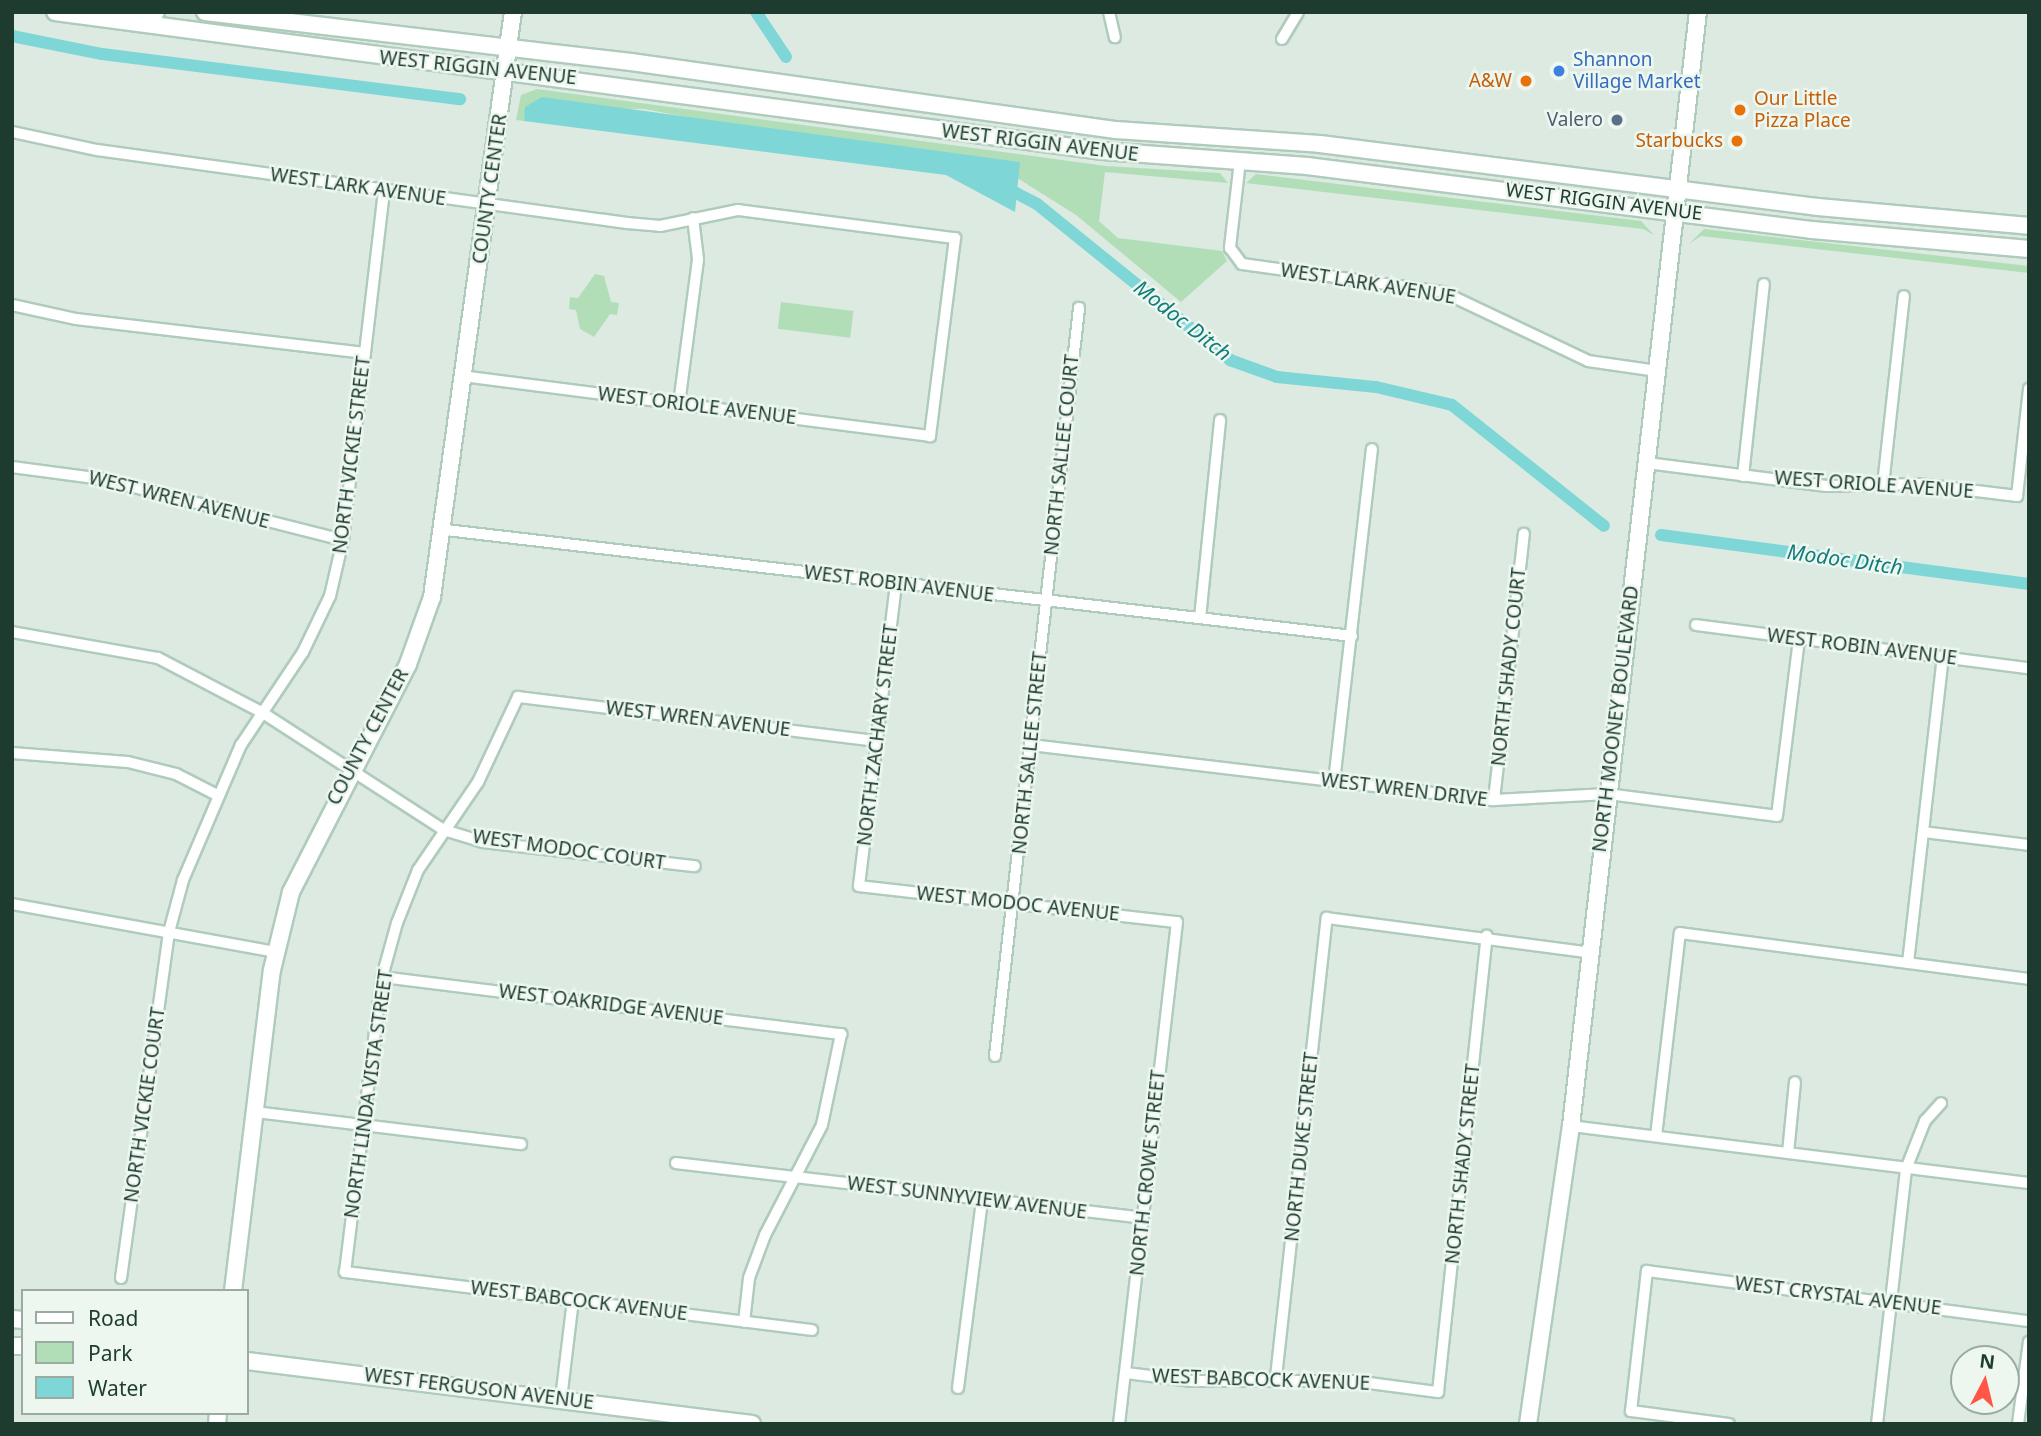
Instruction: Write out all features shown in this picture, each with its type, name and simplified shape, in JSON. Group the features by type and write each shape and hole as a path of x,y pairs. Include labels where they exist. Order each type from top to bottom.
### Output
{"main road":[{"name":"WEST RIGGIN AVENUE","path":"55,12 1091,150 1240,161 2029,249"},
{"path":"114,12 156,12"},
{"name":"WEST RIGGIN AVENUE","path":"205,12 508,49 1116,130 1320,144 1676,190 2029,226"},
{"name":"COUNTY CENTER","path":"233,1289 276,952 290,892 408,664 446,530 513,12"},
{"name":"NORTH MOONEY BOULEVARD","path":"1528,1424 1571,1126 1587,952 1608,794 1698,12"},
{"name":"WEST FERGUSON AVENUE","path":"248,1362 752,1424"}],"street":[{"path":"1109,12 1115,37"},
{"path":"1282,39 1298,12"},
{"name":"WEST LARK AVENUE","path":"12,132 97,150 645,225 737,211 955,238 930,436"},
{"name":"WEST LARK AVENUE","path":"1240,161 1234,257 1253,267 1443,292 1588,361 1657,371"},
{"name":"NORTH VICKIE STREET","path":"169,932 215,794 330,596 343,540 383,190"},
{"path":"679,404 698,259 693,218"},
{"path":"1744,476 1764,284"},
{"path":"1883,485 1904,296"},
{"path":"12,305 76,319 365,353"},
{"name":"NORTH SALLEE COURT","path":"1046,601 1079,308"},
{"name":"WEST ORIOLE AVENUE","path":"464,376 930,436"},
{"name":"WEST ORIOLE AVENUE","path":"1647,463 1744,476 2017,496 2029,389"},
{"path":"1200,618 1220,420"},
{"path":"1334,782 1372,449"},
{"name":"WEST WREN AVENUE","path":"12,467 102,479 343,540"},
{"name":"WEST ROBIN AVENUE","path":"446,530 1352,636"},
{"name":"NORTH SHADY COURT","path":"1494,800 1524,534"},
{"name":"NORTH ZACHARY STREET","path":"859,886 896,584"},
{"name":"NORTH SALLEE STREET","path":"1013,904 1046,601"},
{"name":"WEST ROBIN AVENUE","path":"1696,625 2029,668"},
{"path":"12,632 158,659 262,713 353,768 443,830"},
{"name":"WEST WREN DRIVE","path":"1031,745 1494,800 1608,794 1777,816 1799,639"},
{"path":"1908,963 1943,657"},
{"name":"WEST WREN AVENUE","path":"518,697 878,741"},
{"name":"NORTH LINDA VISTA STREET","path":"345,1272 382,977 418,870 483,773 518,697"},
{"path":"12,754 128,762 177,774 215,794"},
{"name":"WEST MODOC COURT","path":"443,830 482,842 695,866"},
{"path":"1923,832 2029,845"},
{"name":"WEST MODOC AVENUE","path":"859,886 1177,922"},
{"path":"12,904 276,952"},
{"path":"995,1056 1013,904"},
{"name":"NORTH DUKE STREET","path":"1276,1377 1327,918 1487,936"},
{"name":"NORTH CROWE STREET","path":"1119,1424 1177,922"},
{"name":"NORTH VICKIE COURT","path":"121,1278 169,932"},
{"path":"1656,1136 1680,933 2029,979"},
{"path":"1487,936 1587,952"},
{"name":"NORTH SHADY STREET","path":"1438,1392 1487,936"},
{"name":"WEST OAKRIDGE AVENUE","path":"382,977 841,1034 822,1125 792,1176"},
{"path":"1788,1153 1795,1082"},
{"path":"1877,1424 1893,1303 1906,1169 1924,1121 1941,1103"},
{"path":"255,1112 521,1144"},
{"path":"1571,1126 2029,1183"},
{"name":"WEST SUNNYVIEW AVENUE","path":"676,1163 1142,1219"},
{"path":"744,1322 749,1278 792,1176"},
{"path":"958,1388 982,1200"},
{"name":"WEST CRYSTAL AVENUE","path":"1729,1424 1631,1411 1647,1271 2029,1321"},
{"name":"WEST BABCOCK AVENUE","path":"345,1272 812,1330"},
{"path":"561,1399 573,1300"},
{"path":"2018,1424 2029,1342"},
{"name":"WEST BABCOCK AVENUE","path":"1126,1373 1192,1381 1276,1377 1438,1392"}],"green space":[{"path":"537,89 1106,166 1220,173 1228,183 1105,172 1099,221 1118,238 1222,251 1227,261 1181,302 1076,215 1014,176 1019,162 757,130 644,109 526,107 524,121 516,120 521,95"},
{"path":"1256,174 1641,221 1654,235 1643,229 1246,183"},
{"path":"1704,229 2029,266 2029,273 1701,236 1689,244"},
{"path":"595,274 604,276 611,302 619,303 617,315 610,314 594,337 580,329 576,310 569,309 570,297 578,298"},
{"path":"781,302 853,311 850,338 778,329"}],"water":[{"path":"542,97 1020,162 1015,212 946,175 524,121 525,107"}],"waterway":[{"path":"756,12 786,57"},
{"path":"12,36 102,54 460,99"},
{"name":"Modoc Ditch","path":"1001,185 1037,204 1230,360 1277,377 1376,387 1452,405 1604,526"},
{"name":"Modoc Ditch","path":"1661,535 2029,584"}],"place":[{"name":"Shannon Village Market","path":"1559,71"},
{"name":"A&W","path":"1526,81"},
{"name":"Our Little Pizza Place","path":"1740,110"},
{"name":"Valero","path":"1617,120"},
{"name":"Starbucks","path":"1737,141"}]}
